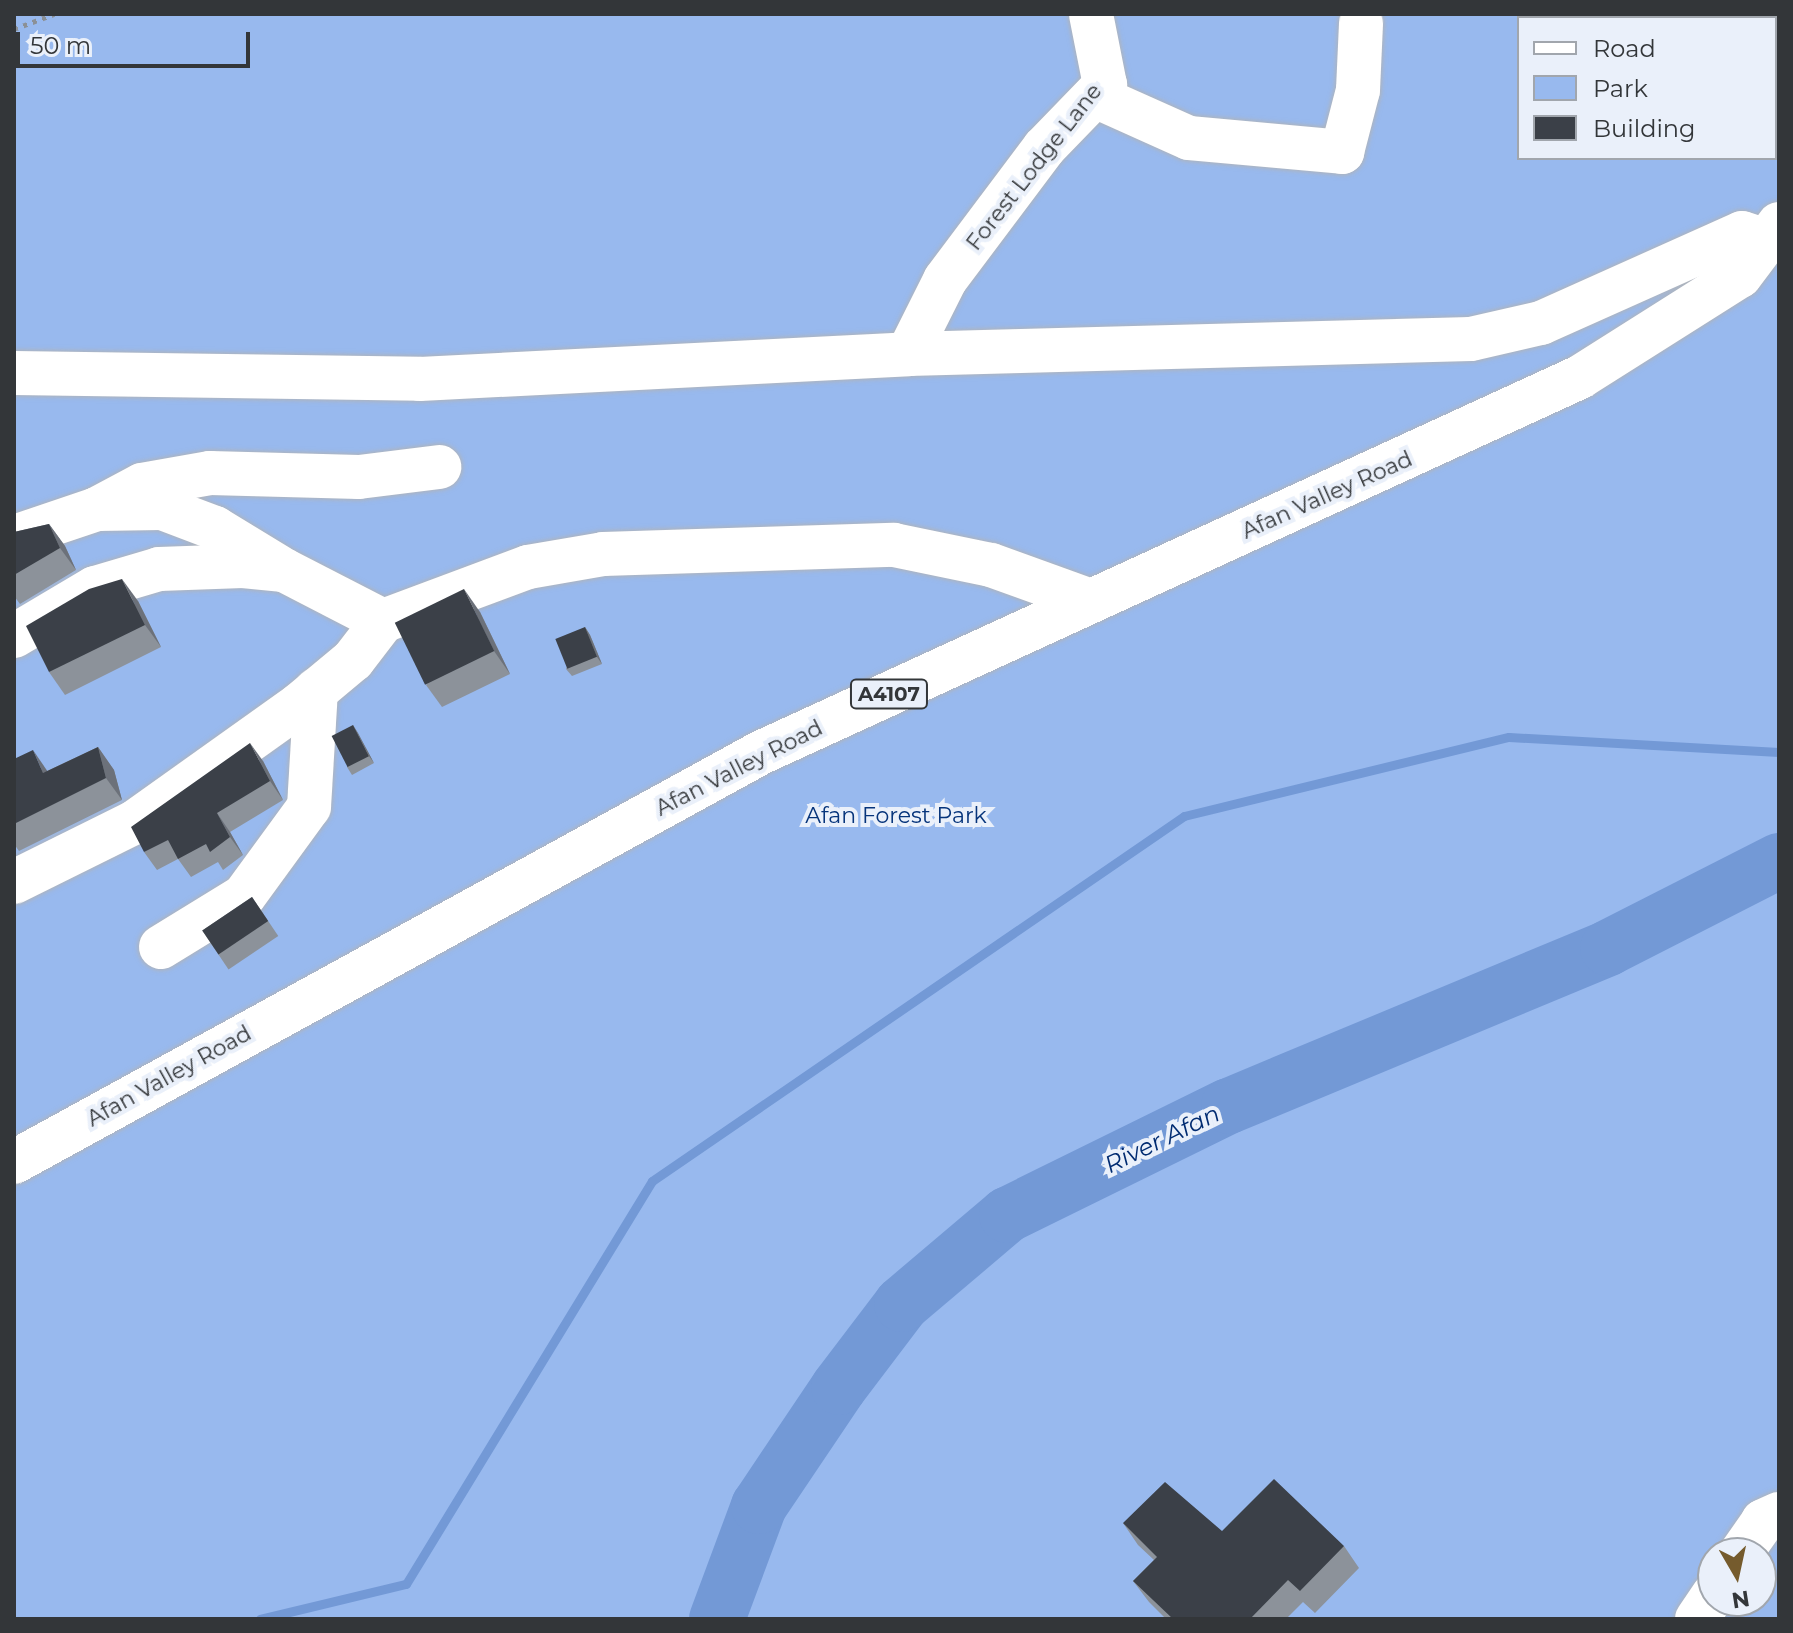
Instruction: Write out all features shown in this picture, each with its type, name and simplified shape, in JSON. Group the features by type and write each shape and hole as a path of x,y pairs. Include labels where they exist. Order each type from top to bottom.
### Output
{"main road":[{"name":"Forest Lodge Lane","path":"908,354 945,280 1044,148 1105,85 1091,14"},
{"path":"1095,96 1189,138 1342,152 1358,90 1361,23"},
{"path":"14,373 420,379 908,354 1471,339 1541,323 1742,233 1774,233"},
{"name":"Afan Valley Road","path":"14,1162 760,753 1580,377 1740,276 1774,233"},
{"path":"14,537 97,509 142,485 210,473 359,477 439,467"},
{"path":"97,509 162,508 215,528 284,570 383,621"},
{"path":"14,882 135,822 316,690 383,621 528,567 603,554 863,546 991,565 1091,601"},
{"path":"14,636 95,588 159,569 284,570"},
{"path":"161,947 244,896 309,807 316,690"},
{"path":"1752,1537 1763,1521 1779,1514"}],"path":[{"path":"14,29 54,14"}],"green space":[{"name":"Afan Forest Park","path":"14,14 1779,14 1779,1619 14,1619"}],"building":[{"path":"49,524 60,548 14,575 14,532"},
{"path":"122,579 145,625 49,672 26,626 89,589"},
{"path":"464,589 494,651 425,685 395,623"},
{"path":"585,627 597,657 567,669 555,639"},
{"path":"353,725 369,756 348,767 332,736"},
{"path":"250,743 270,781 217,813 230,837 210,852 206,844 178,859 168,840 144,852 131,827"},
{"path":"98,747 106,778 14,824 14,759 33,750 43,773"},
{"path":"252,897 268,921 218,955 202,931"},
{"path":"1274,1479 1344,1546 1300,1591 1288,1580 1250,1619 1173,1619 1133,1581 1157,1557 1123,1523 1165,1482 1222,1531"}],"waterway":[{"path":"260,1619 406,1584 652,1181 1184,816 1509,737 1779,752"},
{"name":"River Afan","path":"717,1619 759,1506 839,1387 902,1304 1007,1215 1229,1106 1608,948 1779,861"}]}
